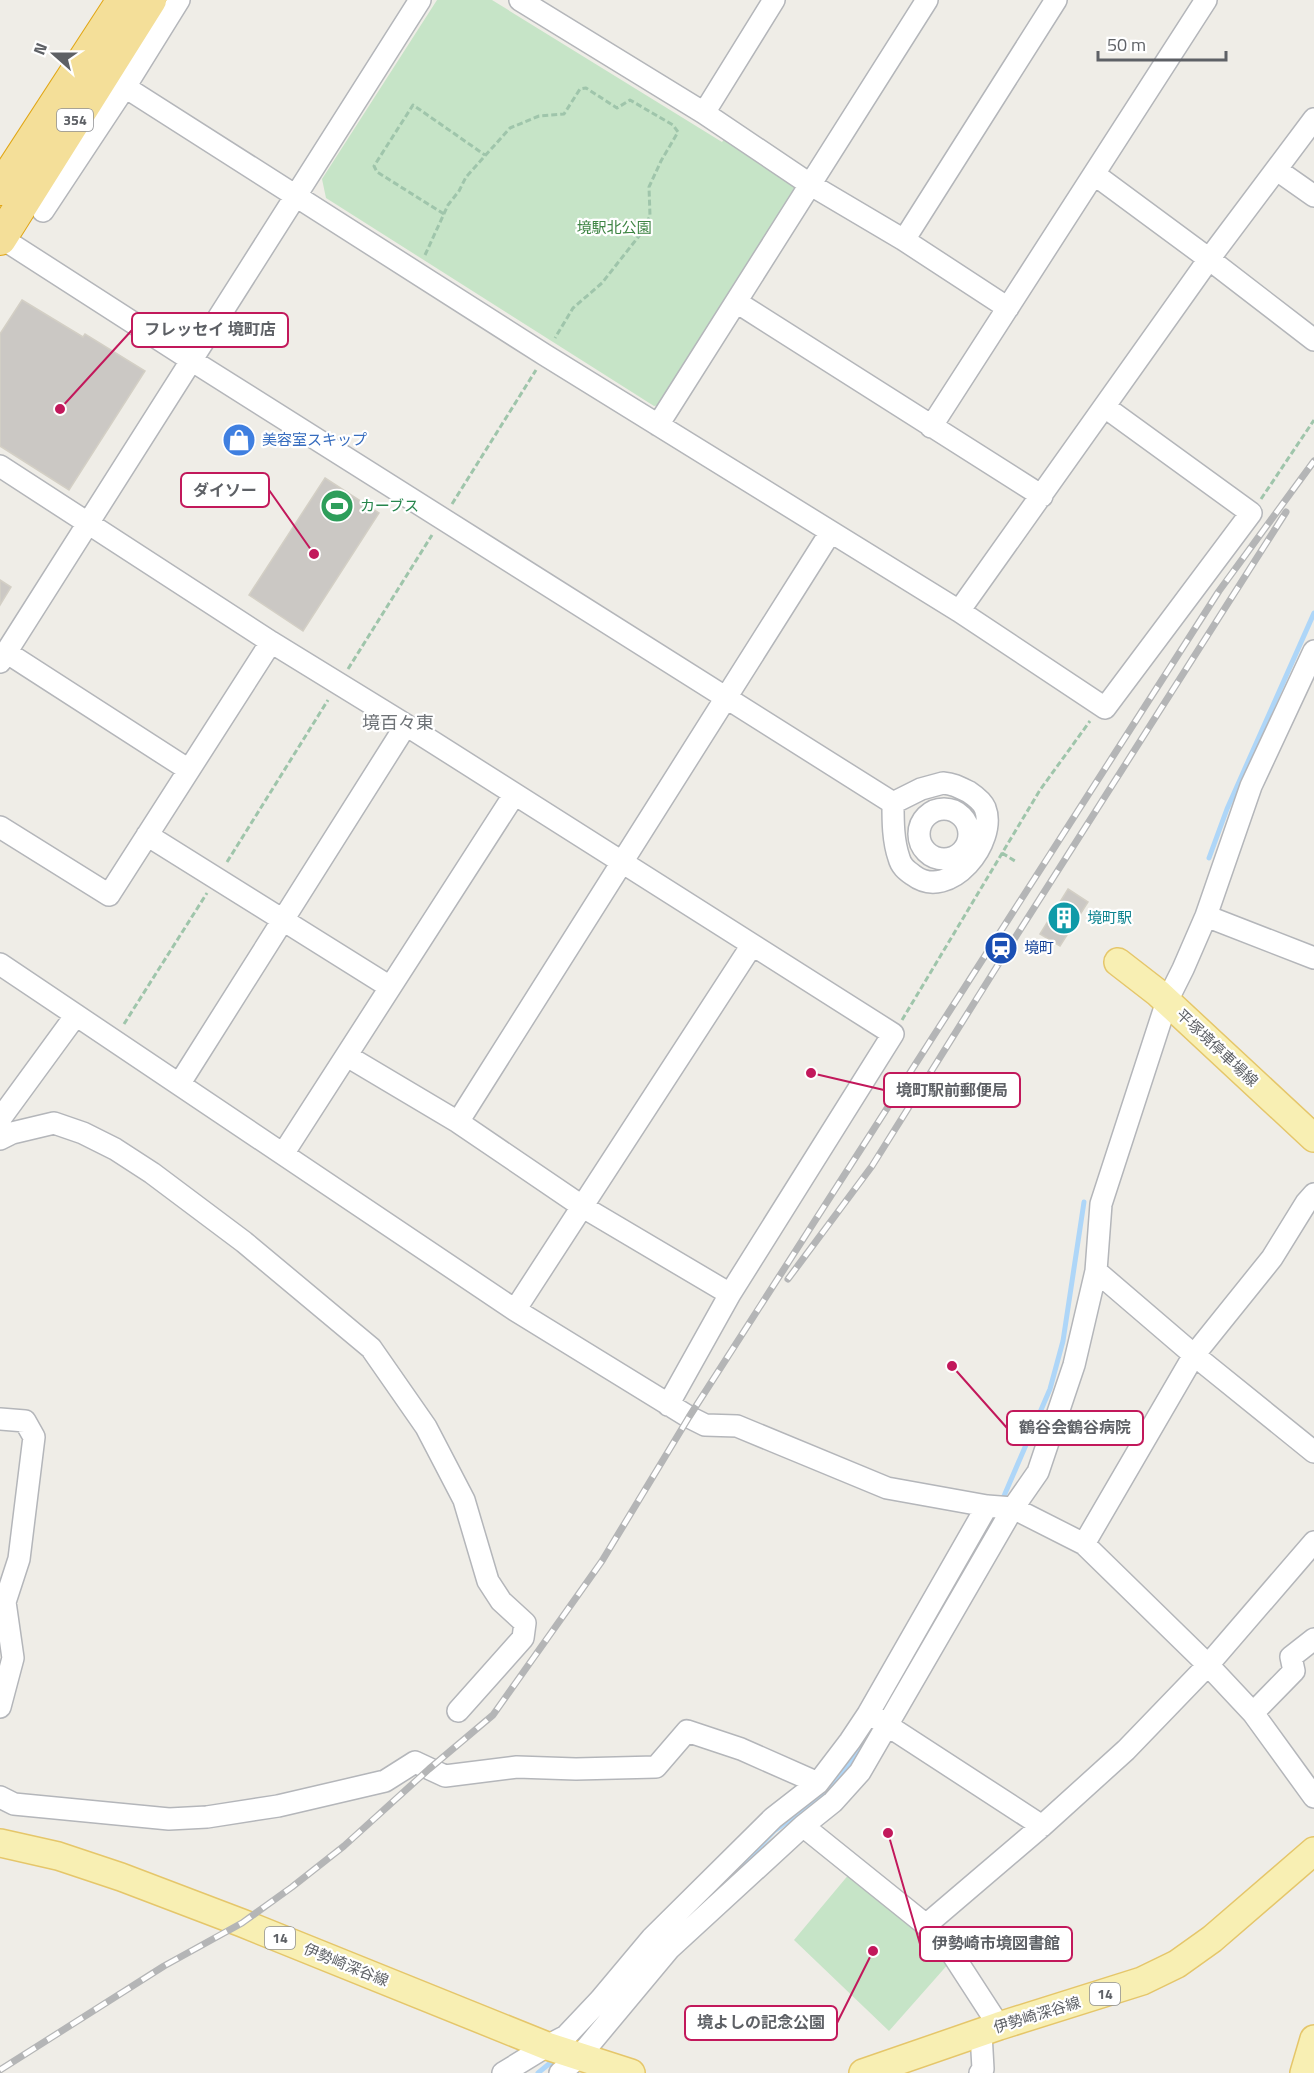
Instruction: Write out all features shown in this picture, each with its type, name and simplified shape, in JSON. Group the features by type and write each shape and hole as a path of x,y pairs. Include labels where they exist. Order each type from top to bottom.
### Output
{"highway":[{"name":"354","path":"0,189 123,0"},
{"name":"354","path":"0,238 150,0"}],"main road":[{"name":"平塚境停車場線","path":"1118,962 1158,993 1314,1138"},
{"name":"伊勢崎深谷線","path":"0,1843 58,1856 132,1881 242,1923 562,2056 631,2073"},
{"name":"伊勢崎深谷線","path":"863,2073 1142,1981 1177,1964 1212,1939 1314,1851"},
{"path":"1304,2073 1314,2038"}],"street":[{"path":"43,211 126,87 179,0"},
{"path":"189,770 3,657 420,0"},
{"path":"520,0 704,113 811,185 904,240 1008,308"},
{"path":"704,113 774,0"},
{"path":"658,425 738,303 927,0"},
{"path":"904,240 1056,0"},
{"path":"932,427 1206,0"},
{"path":"126,87 545,355 959,611 1105,708 1251,513 1106,407"},
{"path":"959,611 1209,259 1314,119"},
{"path":"1277,170 1314,196"},
{"path":"1094,174 1314,340"},
{"path":"0,238 893,803"},
{"path":"738,303 1042,496"},
{"path":"0,466 271,642 893,1034 730,1294 668,1405"},
{"path":"458,1122 830,533"},
{"path":"0,826 108,895 271,642"},
{"path":"503,2073 562,2056 669,1949 803,1826 833,1802 860,1772 1013,1508 1038,1472 1074,1365 1096,1271 1101,1204 1158,993 1183,969 1206,916 1251,786 1314,651"},
{"path":"180,1083 406,725"},
{"path":"943,783 955,784 975,796 984,807 987,819 983,836 970,850 962,871 946,881 933,882 920,880 904,869 899,859 894,833 893,803 921,789 943,783"},
{"path":"921,789 932,812"},
{"path":"283,1154 514,795"},
{"path":"941,808 951,809 960,814 966,821 969,831 970,850 947,859 928,854 922,846 919,832 924,818 941,808"},
{"path":"894,833 919,832"},
{"path":"147,835 390,987"},
{"path":"1206,916 1314,958"},
{"path":"515,1310 752,945"},
{"path":"0,964 515,1310 668,1405 705,1425 737,1426 887,1488 987,1506 1013,1508 1084,1544 1208,1665 1253,1713 1314,1797"},
{"path":"0,1119 76,1015"},
{"path":"347,1056 458,1122 583,1207 730,1294"},
{"path":"0,1139 12,1133 54,1123 83,1133 115,1149 152,1173 254,1250 371,1348 426,1427 464,1500 488,1581 501,1601 525,1623 523,1638 458,1711"},
{"path":"1084,1544 1194,1355 1272,1258 1314,1194"},
{"path":"1096,1271 1194,1355 1314,1452"},
{"path":"0,1419 25,1421 34,1437 19,1559 5,1602 13,1658 0,1707"},
{"path":"562,2056 566,2036 600,2000 652,1938 773,1818 818,1783 868,1713 987,1506"},
{"path":"926,1925 1042,1826 1126,1750 1208,1665 1314,1542"},
{"path":"1253,1713 1294,1671 1291,1657 1314,1639"},
{"path":"868,1713 1042,1826"},
{"path":"0,1797 14,1804 169,1819 207,1817 278,1806 385,1782 415,1762 445,1776 517,1767 576,1770 656,1767 687,1731 741,1749 818,1783"},
{"path":"803,1826 926,1925 951,1952 990,2030 983,2069 980,2073"}],"path":[{"path":"115,1040 573,308 602,283 639,236 650,216 649,187 678,132 673,125 630,100 617,108 586,88 580,89 564,114 539,116 510,128 485,155 466,177 444,214 422,260"},
{"path":"444,214 376,172 374,166 413,105 485,155"},
{"path":"1251,513 1314,420"},
{"path":"893,1034 1040,790 1101,706"},
{"path":"1002,853 1015,861"}],"green space":[{"name":"境駅北公園","path":"437,0 492,0 722,142 726,137 796,182 797,189 661,405 654,406 326,198 322,179"},
{"path":"850,1873 927,1936 950,1962 889,2031 794,1940"}],"building":[{"path":"22,300 83,337 85,334 145,371 69,490 0,446 0,334"},
{"path":"325,478 379,513 303,631 249,595"},
{"path":"0,580 11,587 0,605"},
{"name":"境町駅","path":"1068,889 1088,902 1060,946 1040,934"}],"waterway":[{"path":"1209,858 1227,809 1314,613"},
{"path":"1001,1503 1050,1389 1063,1341 1084,1202"},
{"path":"988,1530 997,1511"},
{"path":"881,1714 971,1559"},
{"path":"720,1889 774,1831 808,1807 842,1775 876,1722"},
{"path":"571,2045 589,2030"},
{"path":"538,2073 555,2059"}],"railway":[{"path":"0,2070 164,1966 242,1923 292,1887 344,1846 493,1715 602,1561 689,1417 1219,591 1314,461"},
{"path":"788,1279 872,1166 1286,512"}],"place":[{"name":"フレッセイ 境町店","path":"60,409"},
{"name":"美容室スキップ","path":"239,440"},
{"name":"カーブス","path":"337,506"},
{"name":"ダイソー","path":"314,554"},
{"name":"境町駅","path":"1064,918"},
{"name":"境町","path":"1001,948"},
{"name":"境町駅前郵便局","path":"811,1073"},
{"name":"鶴谷会鶴谷病院","path":"952,1366"},
{"name":"伊勢崎市境図書館","path":"888,1833"},
{"name":"境よしの記念公園","path":"873,1951"}],"district":[{"name":"境百々東","path":"398,723"}]}
